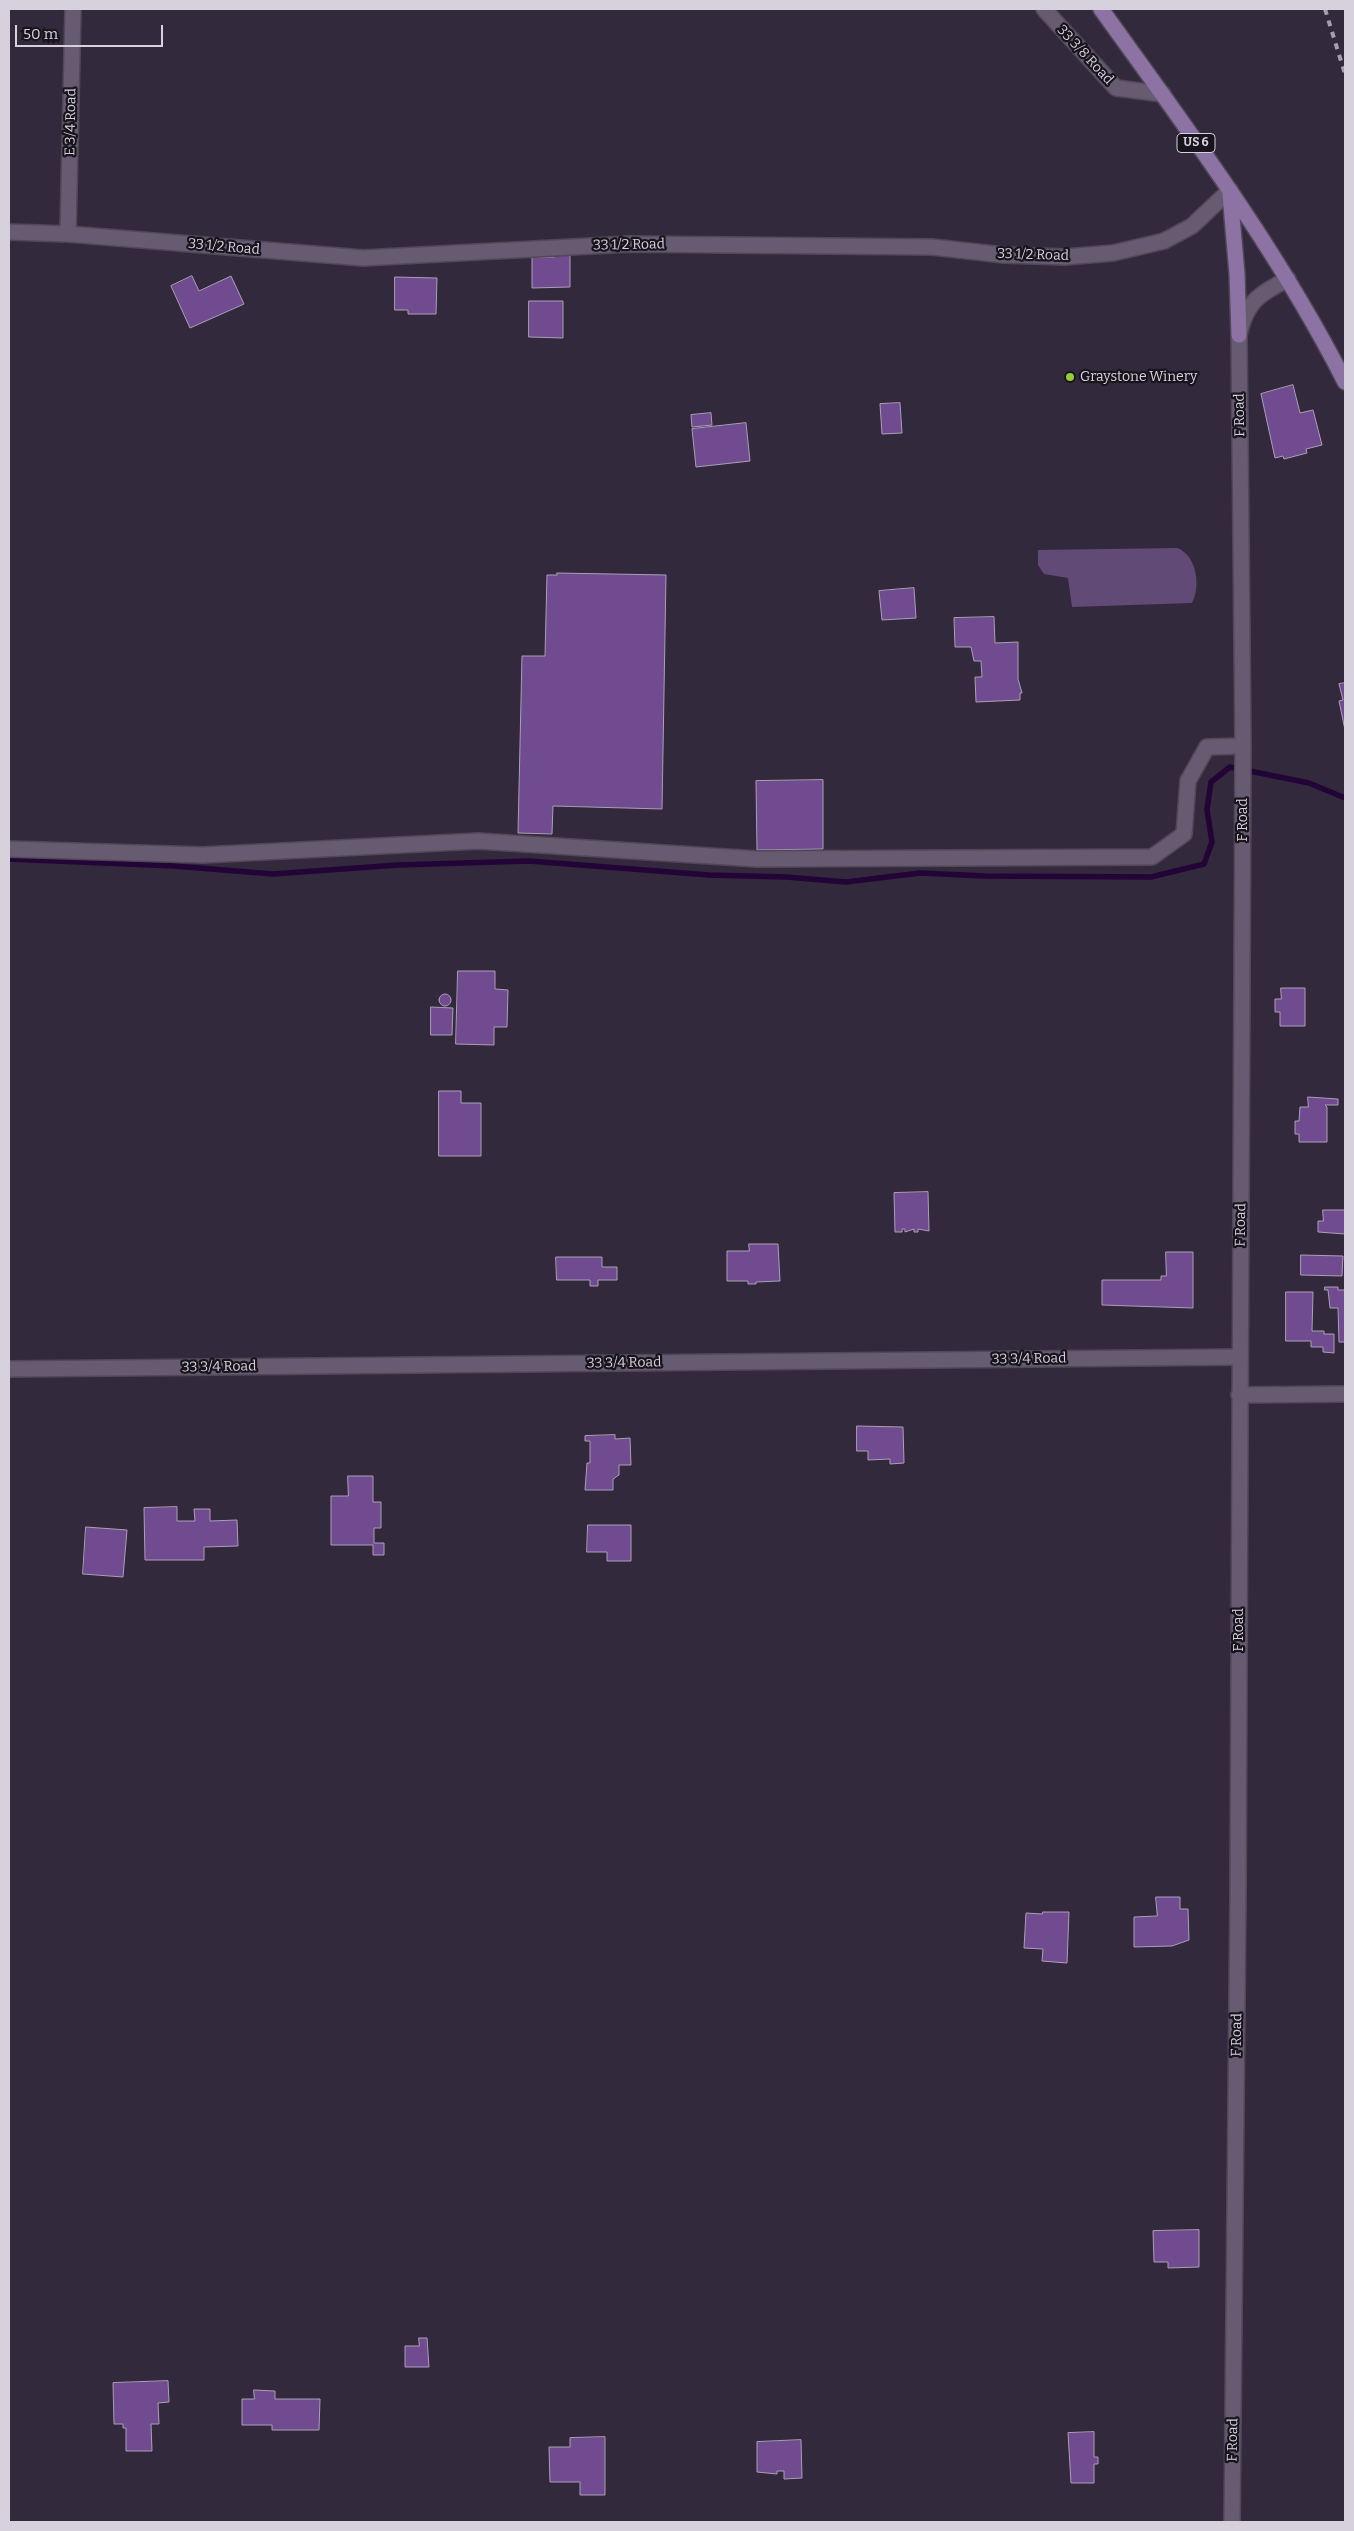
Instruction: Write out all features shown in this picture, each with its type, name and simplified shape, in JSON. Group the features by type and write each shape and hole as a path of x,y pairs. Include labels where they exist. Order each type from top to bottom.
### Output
{"main road":[{"name":"US 6","path":"1101,9 1230,190 1288,279 1345,382"},
{"path":"1230,190 1235,244 1239,335"}],"street":[{"name":"E 3/4 Road","path":"68,234 73,9"},
{"name":"33 3/8 Road","path":"1044,9 1116,88 1162,94"},
{"name":"33 1/2 Road","path":"9,232 68,234 363,258 629,244 932,246 1004,256 1064,258 1112,253 1164,241 1192,226 1230,190"},
{"name":"F Road","path":"1232,2522 1238,1896 1243,746 1239,335 1242,321 1252,303 1262,292 1288,279"},
{"path":"9,849 203,856 478,841 757,859 1152,857 1184,834 1188,781 1207,747 1243,746"},
{"name":"33 3/4 Road","path":"9,1369 1239,1357"},
{"path":"1239,1395 1345,1394"}],"shaded area":[{"path":"1177,548 1189,557 1193,564 1196,589 1192,603 1072,607 1068,578 1044,574 1038,565 1038,550"}],"building":[{"path":"554,252 570,252 570,287 532,288 532,257 554,257"},
{"path":"192,276 199,291 231,276 244,304 190,328 171,286"},
{"path":"395,277 437,278 436,314 408,314 408,310 395,310"},
{"path":"529,301 563,301 563,338 529,337"},
{"path":"1293,385 1300,413 1313,410 1322,445 1306,449 1307,453 1284,459 1283,456 1275,458 1261,394"},
{"path":"900,403 902,433 882,434 880,404"},
{"path":"711,413 712,425 692,427 691,415"},
{"path":"746,423 750,461 696,467 692,429"},
{"path":"557,573 666,575 662,809 553,806 552,834 518,833 522,656 545,656 547,575 557,575"},
{"path":"914,588 916,618 882,620 879,591"},
{"path":"994,617 995,643 1018,642 1018,679 1022,693 1020,693 1020,700 976,702 975,677 982,677 981,661 974,661 971,647 955,647 954,618"},
{"path":"1345,683 1345,730 1339,701 1343,700 1339,684"},
{"path":"823,780 823,849 757,850 756,781"},
{"path":"458,971 495,971 495,989 508,990 507,1027 494,1027 494,1045 456,1044"},
{"path":"1281,988 1305,988 1305,1026 1280,1026 1280,1012 1275,1012 1275,999 1281,999"},
{"path":"443,994 447,994 451,1000 447,1006 443,1006 439,1002 439,998"},
{"path":"431,1007 453,1008 452,1035 431,1035"},
{"path":"439,1091 461,1091 461,1103 481,1103 481,1156 439,1156"},
{"path":"1308,1097 1338,1099 1338,1105 1325,1105 1327,1107 1327,1142 1299,1142 1299,1134 1295,1134 1295,1121 1299,1121 1300,1107 1308,1107"},
{"path":"928,1192 929,1231 918,1229 918,1232 914,1232 914,1229 905,1232 905,1229 902,1229 902,1232 895,1232 894,1193"},
{"path":"1323,1210 1345,1210 1345,1234 1318,1232 1318,1221 1323,1221"},
{"path":"749,1244 778,1244 780,1281 748,1284 748,1281 727,1281 727,1251 749,1251"},
{"path":"1166,1252 1193,1252 1193,1308 1102,1305 1102,1280 1161,1280 1161,1276 1166,1276"},
{"path":"1301,1255 1343,1256 1342,1276 1301,1275"},
{"path":"556,1257 602,1257 602,1267 617,1267 617,1280 598,1280 598,1286 590,1286 590,1280 557,1280"},
{"path":"1325,1287 1338,1287 1338,1290 1345,1290 1345,1342 1339,1342 1338,1308 1330,1308 1328,1290 1325,1290"},
{"path":"1286,1292 1313,1292 1312,1331 1324,1331 1324,1334 1334,1334 1334,1353 1323,1352 1323,1347 1311,1347 1311,1341 1286,1341"},
{"path":"857,1426 903,1427 904,1463 890,1464 890,1459 868,1460 868,1451 857,1451"},
{"path":"615,1435 615,1439 630,1438 631,1465 619,1465 619,1475 613,1479 613,1490 585,1490 587,1463 590,1463 590,1441 585,1441 585,1436"},
{"path":"348,1476 373,1476 373,1502 381,1502 381,1528 374,1528 374,1543 384,1543 384,1555 373,1555 373,1545 331,1545 331,1496 348,1496"},
{"path":"177,1507 177,1521 195,1521 194,1509 210,1509 210,1521 237,1520 238,1546 204,1547 204,1560 145,1560 144,1508"},
{"path":"588,1525 631,1525 631,1561 607,1561 607,1552 587,1552"},
{"path":"86,1527 127,1530 123,1577 83,1574"},
{"path":"1156,1897 1180,1897 1180,1909 1188,1909 1189,1940 1172,1946 1134,1947 1134,1917 1157,1916"},
{"path":"1043,1912 1069,1912 1067,1963 1042,1961 1043,1949 1024,1948 1026,1913 1042,1914"},
{"path":"1199,2230 1199,2267 1168,2268 1168,2262 1154,2262 1153,2231"},
{"path":"419,2338 427,2338 429,2367 405,2367 405,2346 419,2346"},
{"path":"168,2381 169,2402 158,2403 159,2424 151,2424 152,2451 126,2451 126,2428 123,2428 123,2424 114,2424 113,2383"},
{"path":"254,2390 275,2391 275,2399 320,2399 319,2430 272,2430 272,2425 242,2425 242,2399 254,2399"},
{"path":"1094,2432 1094,2457 1098,2457 1098,2464 1094,2464 1094,2483 1071,2483 1068,2433"},
{"path":"605,2437 605,2495 580,2495 580,2482 550,2482 549,2447 570,2447 570,2438"},
{"path":"801,2440 802,2478 784,2479 784,2471 777,2471 777,2474 757,2472 757,2442"}],"waterway":[{"path":"9,859 174,866 273,874 398,865 529,861 709,875 786,877 846,882 920,873 985,876 1151,877 1204,864 1212,842 1207,810 1211,782 1230,767 1309,783 1345,798"}],"railway":[{"path":"1325,9 1345,74"}],"place":[{"name":"Graystone Winery","path":"1070,377"}]}
